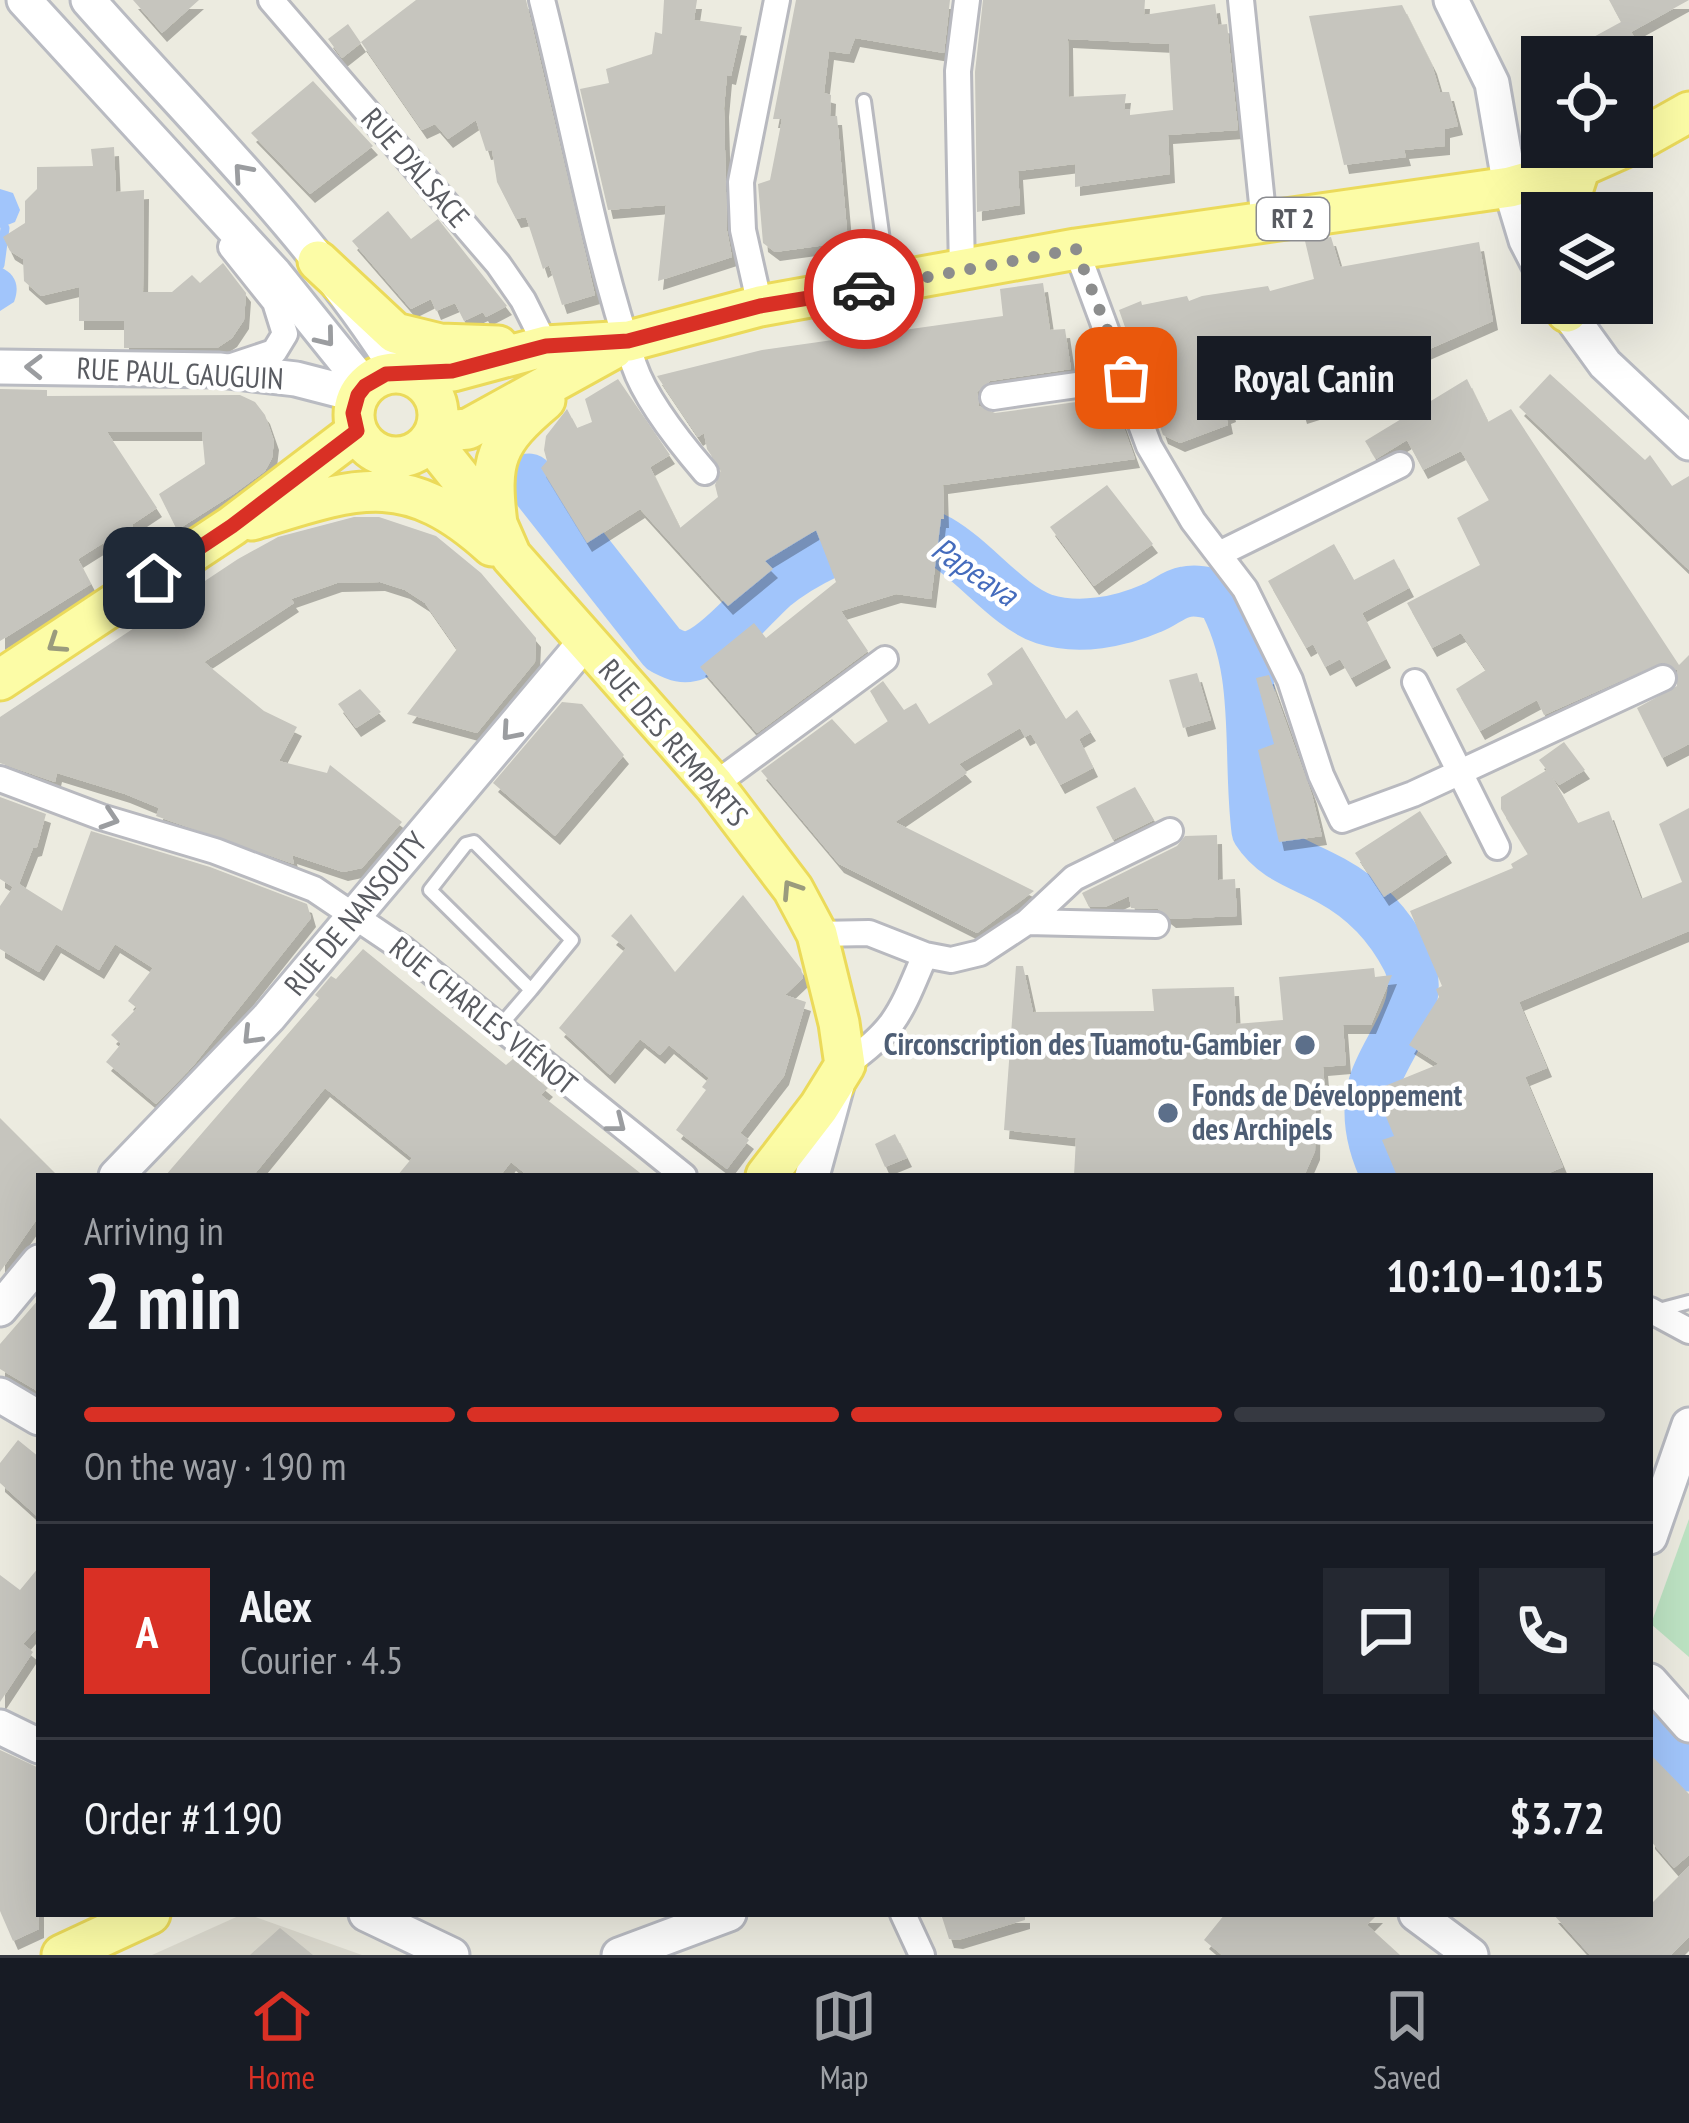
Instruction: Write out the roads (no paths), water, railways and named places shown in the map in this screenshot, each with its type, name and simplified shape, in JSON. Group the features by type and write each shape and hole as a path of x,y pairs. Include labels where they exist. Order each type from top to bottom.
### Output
{"main road":[{"path":"24,0 378,392"},
{"path":"88,0 318,261 374,333 378,392"},
{"path":"1451,0 1492,83 1521,224"},
{"name":"RT 2","path":"1653,132 1689,112"},
{"name":"RT 2","path":"0,680 232,526 378,392 546,346 628,341 760,306 1076,249 1510,187 1576,168"},
{"path":"318,261 395,333 440,344 546,346"},
{"path":"1577,324 1605,364 1689,443"},
{"name":"RT 2","path":"378,392 365,444 391,457 419,450 432,436 467,428 628,341"},
{"path":"497,524 492,484 498,455 512,426 590,362"},
{"name":"RUE PAUL GAUGUIN","path":"0,367 219,370 378,392"},
{"path":"378,392 430,389 438,410 432,436"},
{"name":"RUE DES REMPARTS","path":"432,436 497,524 511,556 714,785 793,889 825,955 842,1072"},
{"path":"232,526 370,491 418,496 460,518 540,590"},
{"name":"RUE DE NANSOUTY","path":"119,1173 269,1017 585,642"},
{"path":"817,1173 842,1072"},
{"path":"768,1173 842,1072"},
{"path":"0,1310 36,1266"},
{"path":"0,1395 36,1416"},
{"path":"1653,1528 1689,1425"},
{"path":"1653,1684 1689,1725"},
{"path":"0,1726 36,1744"},
{"path":"62,1955 144,1917"},
{"path":"372,1917 452,1955"},
{"path":"618,1955 637,1917"},
{"path":"618,1955 721,1917"},
{"path":"1420,1917 1471,1955"}],"street":[{"name":"RUE D'ALSACE","path":"271,0 498,263 546,346"},
{"path":"542,0 592,216 634,368 679,441 705,472"},
{"path":"760,306 743,230 741,182 777,0"},
{"path":"962,270 958,71 967,0"},
{"path":"1240,0 1264,223"},
{"path":"99,81 275,302 285,334 274,352 219,370"},
{"path":"1076,249 1161,470 1244,589 1290,680 1342,820 1462,772 1663,678"},
{"path":"993,397 1126,378"},
{"path":"1221,553 1400,465"},
{"path":"714,785 885,658"},
{"path":"1415,682 1497,847"},
{"name":"RUE CHARLES VIÉNOT","path":"0,778 314,889 499,1027 680,1173"},
{"path":"817,934 869,933 951,960 980,953 1027,922 1074,878 1170,831"},
{"path":"1027,922 1156,925"},
{"path":"842,1072 898,1018 925,955"},
{"path":"1653,1312 1689,1330"},
{"path":"905,1917 922,1955"}],"lane":[{"path":"864,101 890,284"},
{"path":"499,1027 531,990 572,940 481,846 466,844 430,890 531,990"},
{"path":"1653,1311 1689,1302"}],"water":[{"path":"0,189 13,193 20,210 15,222 0,228"},
{"path":"0,267 13,277 17,291 14,302 0,311"}],"waterway":[{"path":"0,265 5,228"},
{"name":"Papeava","path":"529,479 663,649 679,656 697,654 716,642 798,569 889,531 931,536 1025,609 1057,622 1113,621 1190,591 1221,596 1234,624 1248,682 1257,831 1281,855 1344,888 1376,914 1393,935 1413,976 1409,1009 1378,1072 1371,1099 1372,1133 1386,1173"},
{"name":"Papeava","path":"1653,1733 1689,1766"}],"place":[{"name":"Royal Canin","path":"1126,378"},
{"name":"Circonscription des Tuamotu-Gambier","path":"1305,1045"},
{"name":"Fonds de Développement des Archipels","path":"1168,1113"}]}
